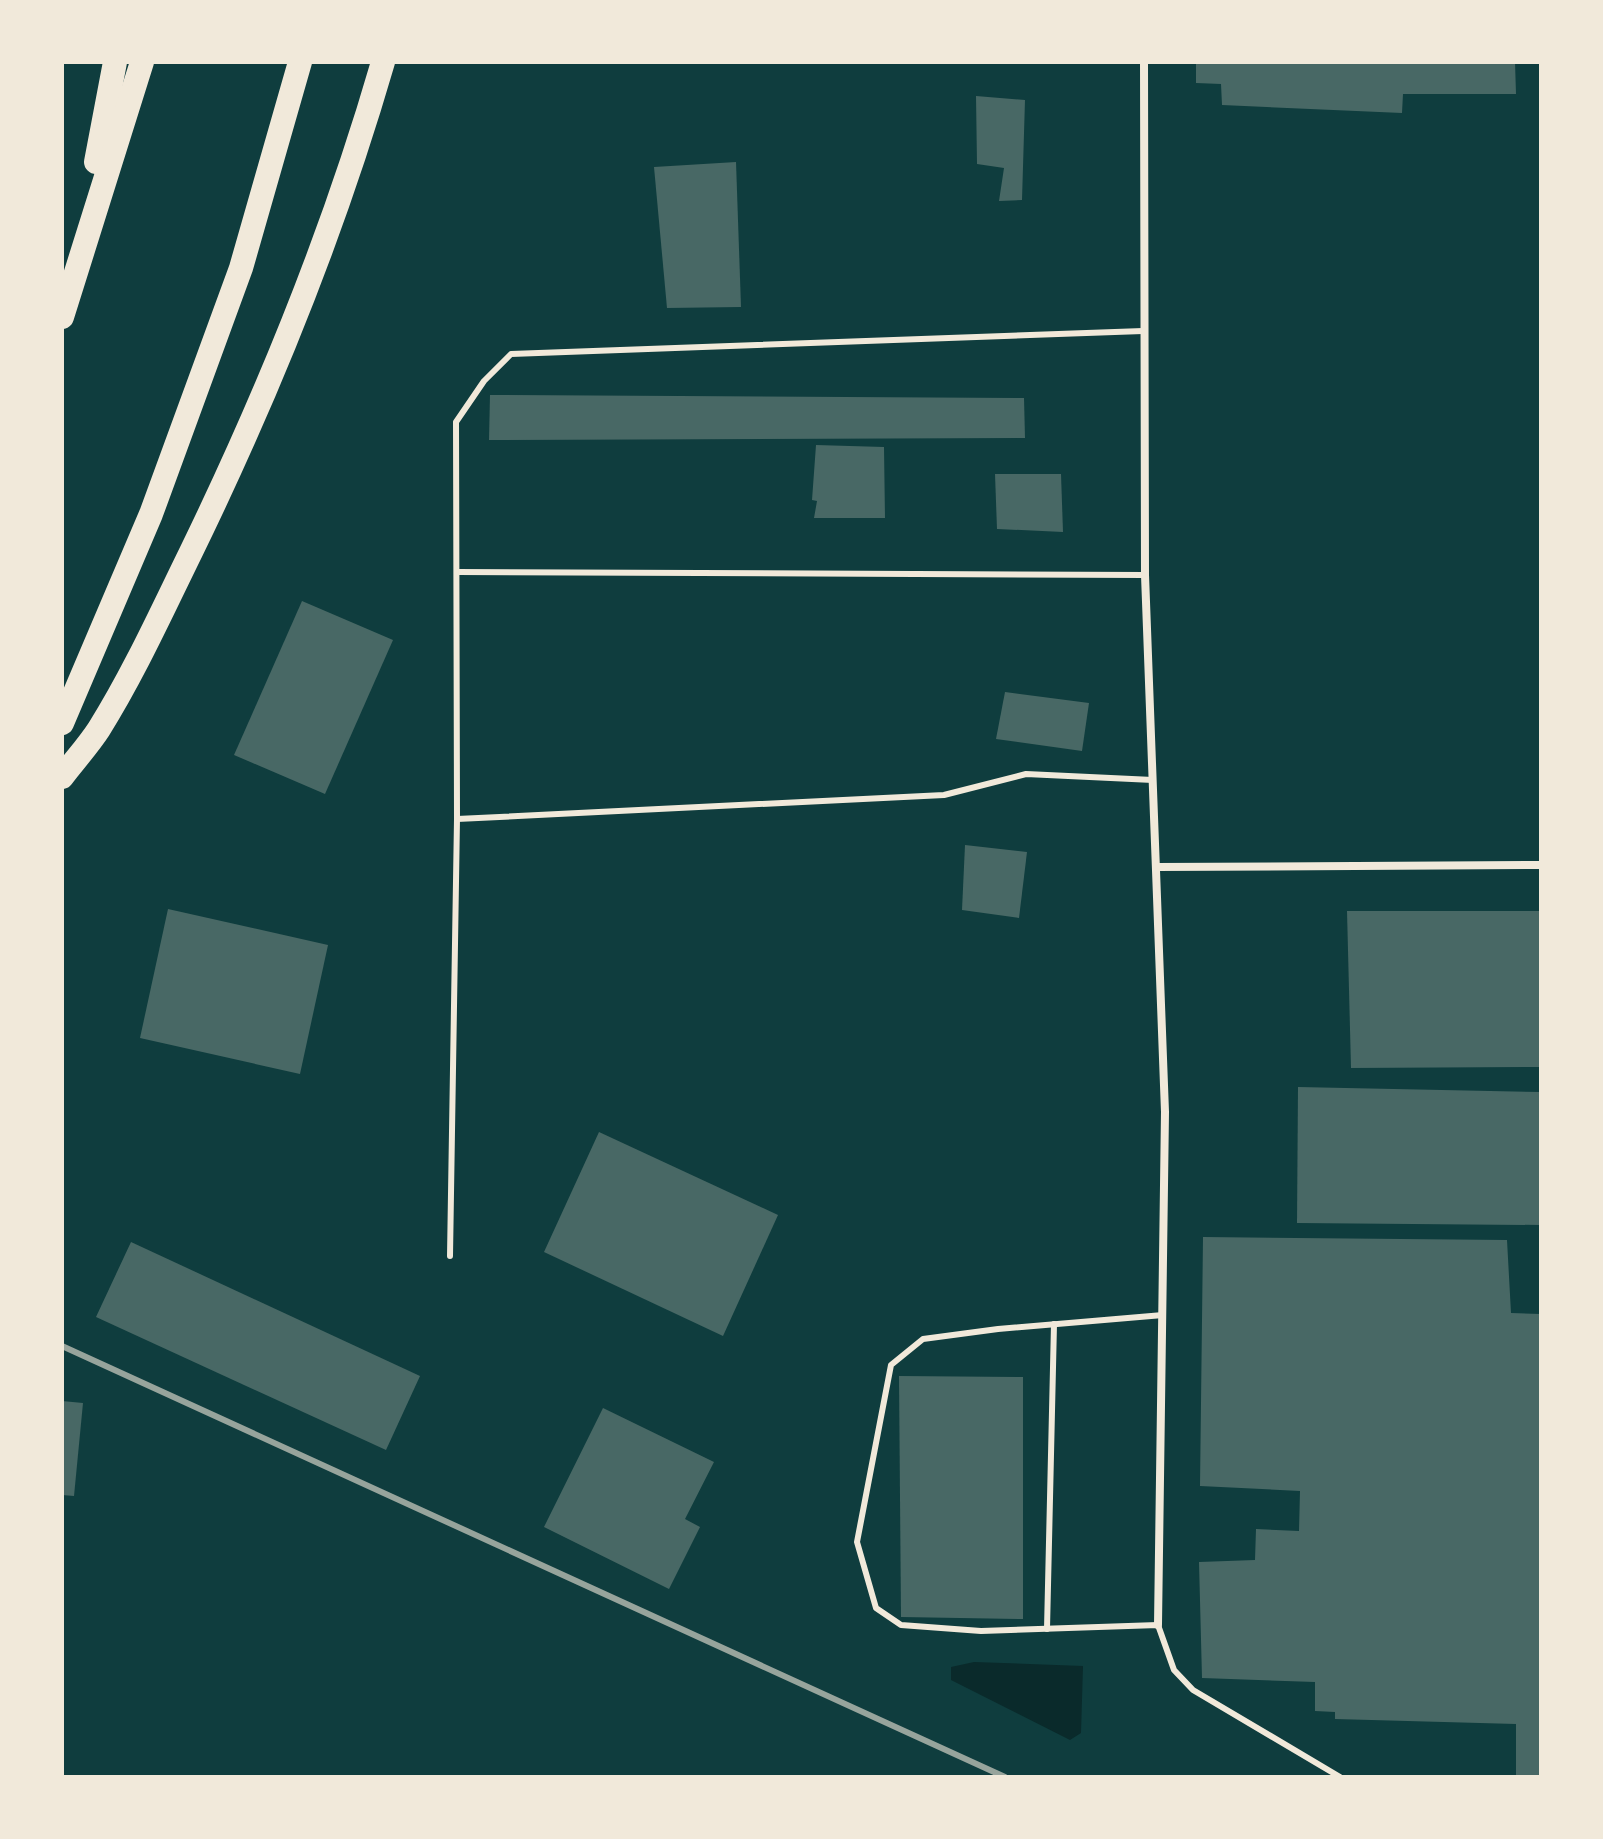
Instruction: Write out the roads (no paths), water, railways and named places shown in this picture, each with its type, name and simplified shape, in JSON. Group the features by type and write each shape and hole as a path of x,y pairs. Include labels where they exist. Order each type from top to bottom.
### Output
{"highway":[{"path":"62,306 105,122 115,62"},
{"path":"62,317 142,62"},
{"path":"62,723 151,514 241,268 300,62"},
{"path":"62,777 99,730 158,620 271,379 318,260 355,155 383,62"}],"street":[{"path":"1144,62 1145,575 1165,1112 1158,1625"},
{"path":"1157,867 1541,865"}],"lane":[{"path":"450,1256 457,819 456,422 484,381 511,354 1143,331"},
{"path":"458,572 1145,575"},
{"path":"457,819 944,795 1026,774 1153,780"},
{"path":"1163,1315 923,1339 891,1365 857,1542 876,1608 901,1625 981,1631 1158,1625 1174,1670 1193,1690 1340,1777"},
{"path":"1047,1629 1054,1324"}],"water":[{"path":"974,1662 1083,1666 1081,1733 1070,1740 951,1680 951,1667"}],"railway":[{"path":"62,1346 1005,1777"}]}
